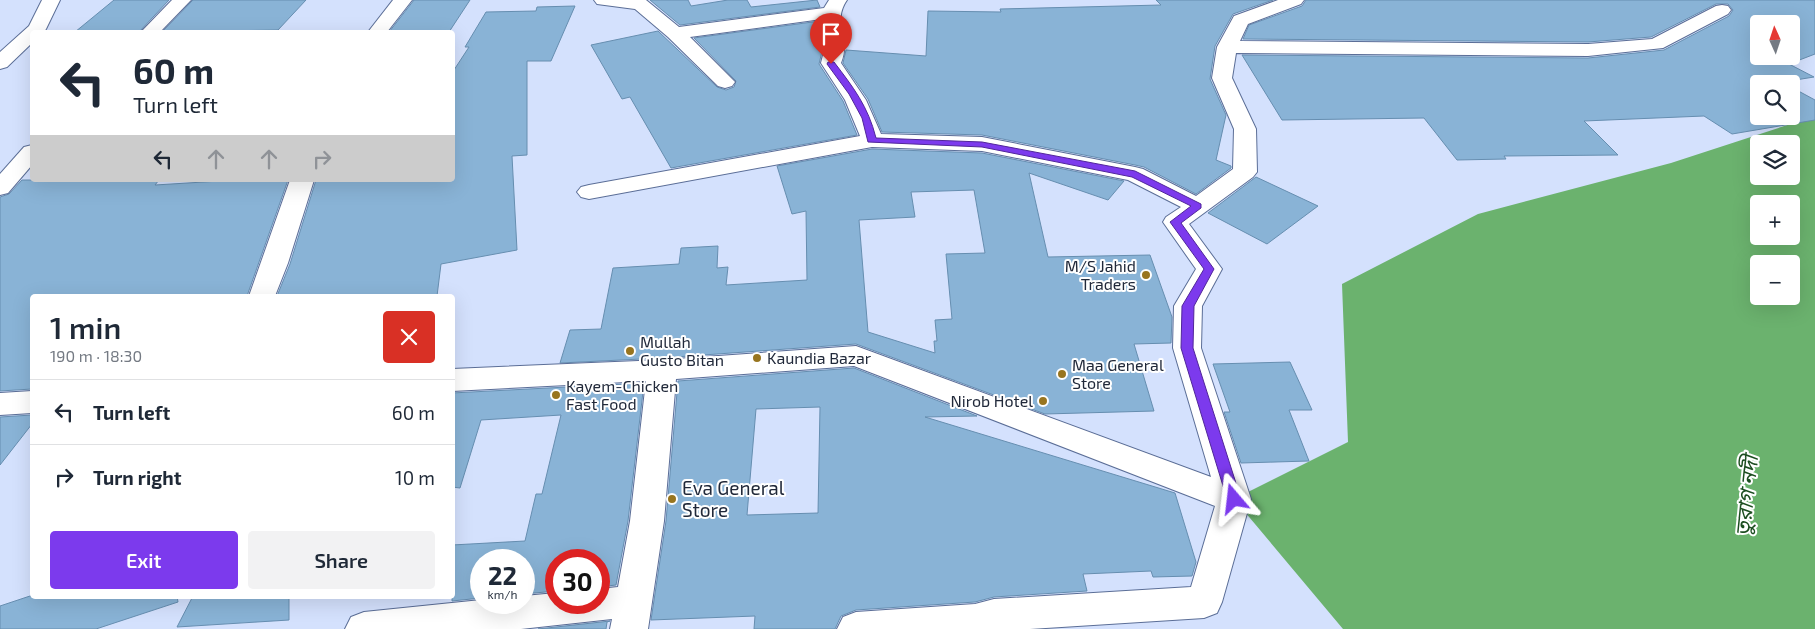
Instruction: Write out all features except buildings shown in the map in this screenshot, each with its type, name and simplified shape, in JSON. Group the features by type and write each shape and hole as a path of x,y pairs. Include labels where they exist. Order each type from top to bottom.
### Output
{"street":[{"path":"36,30 51,0"},
{"path":"152,30 182,0"},
{"path":"379,30 402,0"},
{"path":"603,0 640,4 675,33 725,82"},
{"path":"856,629 975,620 994,615 1204,602 1234,499 1187,348 1188,306 1209,269 1175,222 1245,172 1245,129 1222,78 1227,47 1241,20 1295,0"},
{"path":"675,33 835,6"},
{"path":"835,6 831,15 836,41 835,55 831,64 853,94 867,118 872,140"},
{"path":"1227,47 1588,50 1656,44 1722,10"},
{"path":"0,62 30,36"},
{"path":"590,192 872,140 982,144 1135,174 1198,206"},
{"path":"0,188 30,154"},
{"path":"263,294 275,264 301,182"},
{"path":"455,380 662,370 856,356 1234,499"},
{"path":"364,629 631,615 647,521 662,370"},
{"path":"0,404 30,402"}],"water":[{"name":"তুরাগ নদী","path":"1815,116 1815,629 1343,629 1234,499 1348,442 1342,284 1478,214 1671,163 1750,137 1750,185 1800,185 1800,135 1757,135 1787,125 1800,125 1800,121"}],"place":[{"name":"M/S Jahid Traders","path":"1146,275"},
{"name":"Mullah Gusto Bitan","path":"630,351"},
{"name":"Kaundia Bazar","path":"757,358"},
{"name":"Maa General Store","path":"1062,374"},
{"name":"Kayem-Chicken Fast Food","path":"556,395"},
{"name":"Nirob Hotel","path":"1043,401"},
{"name":"Eva General Store","path":"672,499"}],"route":[{"path":"831,64 853,94 867,118 872,140 982,144 1135,174 1198,206 1175,222 1209,269 1188,306 1187,348 1234,499"}]}
